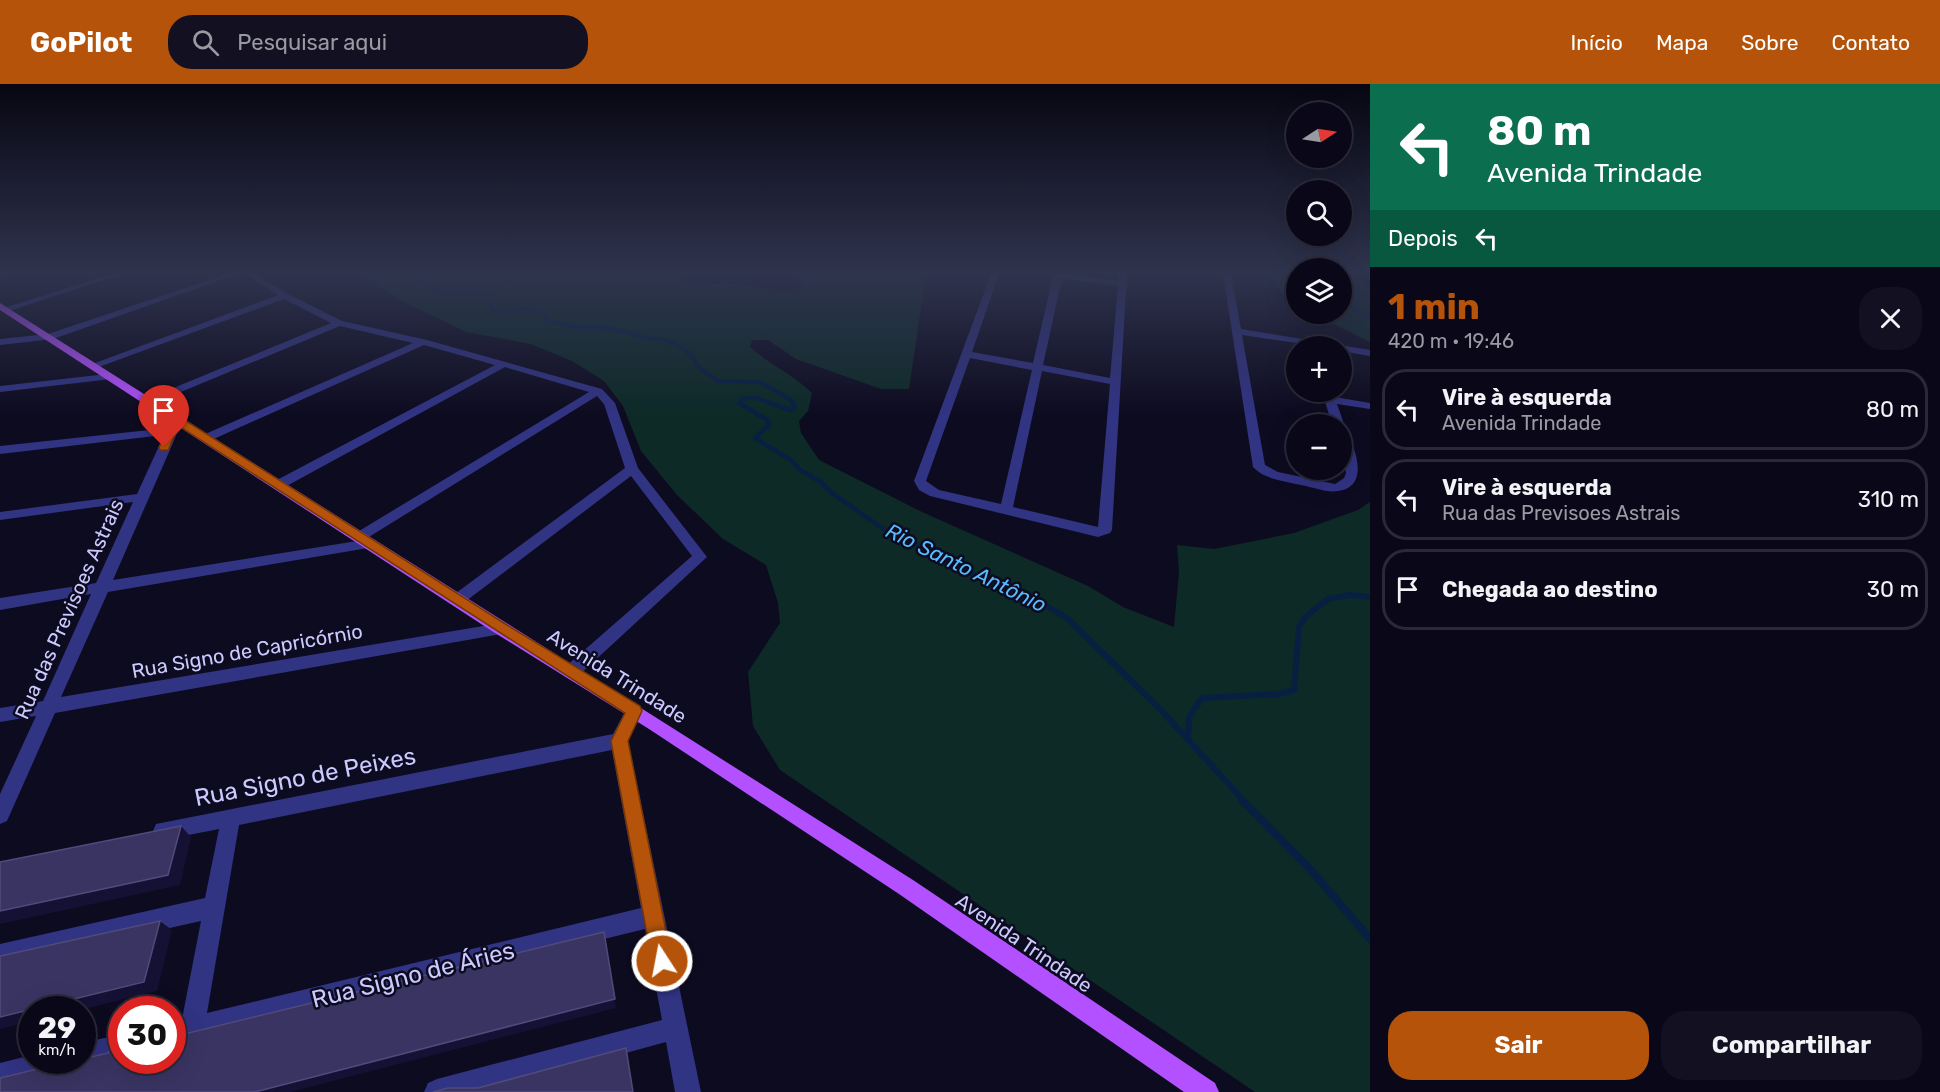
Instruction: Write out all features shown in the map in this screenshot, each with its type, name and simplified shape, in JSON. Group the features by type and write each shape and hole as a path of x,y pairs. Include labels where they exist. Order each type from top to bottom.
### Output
{"main road":[{"name":"Avenida Trindade","path":"25,321 148,402 174,425 207,438 364,541 634,711 906,887 1206,1092"}],"street":[{"path":"0,342 49,337 95,321"},
{"path":"92,366 216,321"},
{"path":"978,321 920,481 924,487 935,493 1094,532 1105,530 1120,321"},
{"path":"1006,511 1047,321"},
{"path":"1235,321 1259,466 1274,475 1286,478"},
{"path":"148,402 339,322 423,342 598,391 609,403 632,469 700,557 571,672"},
{"path":"1237,330 1286,340"},
{"path":"207,438 423,342"},
{"path":"1352,350 1370,353"},
{"path":"966,354 1115,382"},
{"path":"278,485 502,365"},
{"path":"0,389 107,376"},
{"path":"0,604 101,589 364,541 598,391"},
{"path":"1352,401 1370,406"},
{"path":"0,450 174,425"},
{"name":"Rua das Previsoes Astrais","path":"0,815 174,425"},
{"path":"457,600 632,469"},
{"path":"1298,480 1336,488 1345,486 1351,480"},
{"path":"0,516 142,497"},
{"name":"Rua Signo de Capricórnio","path":"0,715 501,628"},
{"path":"634,711 619,741 688,1092"},
{"name":"Rua Signo de Peixes","path":"139,835 619,741"},
{"path":"186,1016 214,907 231,817"},
{"path":"0,955 214,907"},
{"name":"Rua Signo de Áries","path":"186,1030 654,916"},
{"path":"437,1092 675,1028"},
{"path":"0,1075 18,1071"}],"green space":[{"path":"443,321 919,321 909,389 881,389 796,359 768,340 752,340 750,347 812,393 808,411 799,421 801,433 819,460 922,512 1088,586 1123,607 1174,627 1179,571 1177,545 1214,549 1294,533 1358,510 1370,502 1370,1092 1255,1092 780,770 753,726 748,672 780,623 778,603 766,565 723,539 677,495 641,451 623,406 604,381 572,361 531,344 466,332"},
{"path":"1352,321 1370,321 1370,342 1333,324 1352,324"}],"building":[{"path":"181,826 168,875 0,911 0,862"},
{"path":"160,921 144,982 86,996 18,996 18,1013 0,1017 0,956"},
{"path":"604,932 615,999 255,1092 0,1092 0,1078 18,1074 96,1074 96,1056 108,1053 108,1074 186,1074 186,1034"},
{"path":"626,1048 633,1092 433,1092 448,1088 478,1088"}],"waterway":[{"name":"Rio Santo Antônio","path":"549,321 576,327 611,328 645,338 666,340 681,347 692,356 697,366 718,381 760,382 791,400 794,406"},
{"name":"Rio Santo Antônio","path":"744,406 739,403 742,399 752,398 764,400 776,406"},
{"name":"Rio Santo Antônio","path":"741,404 767,420 769,425 755,438 791,460 800,470 821,482 832,493 892,535 950,557 972,574 982,578"},
{"name":"Rio Santo Antônio","path":"773,404 791,410 795,407 794,404"},
{"name":"Rio Santo Antônio","path":"978,576 1024,592 1068,619 1188,740"},
{"path":"1188,740 1189,717 1202,698 1279,694 1294,690 1299,627 1306,616 1328,599 1349,595 1370,597"},
{"name":"Rio Santo Antônio","path":"1188,740 1244,801"},
{"name":"Rio Santo Antônio","path":"1242,800 1310,869 1370,939"}],"route":[{"path":"164,447 177,420 634,711 619,741 662,961"}]}
